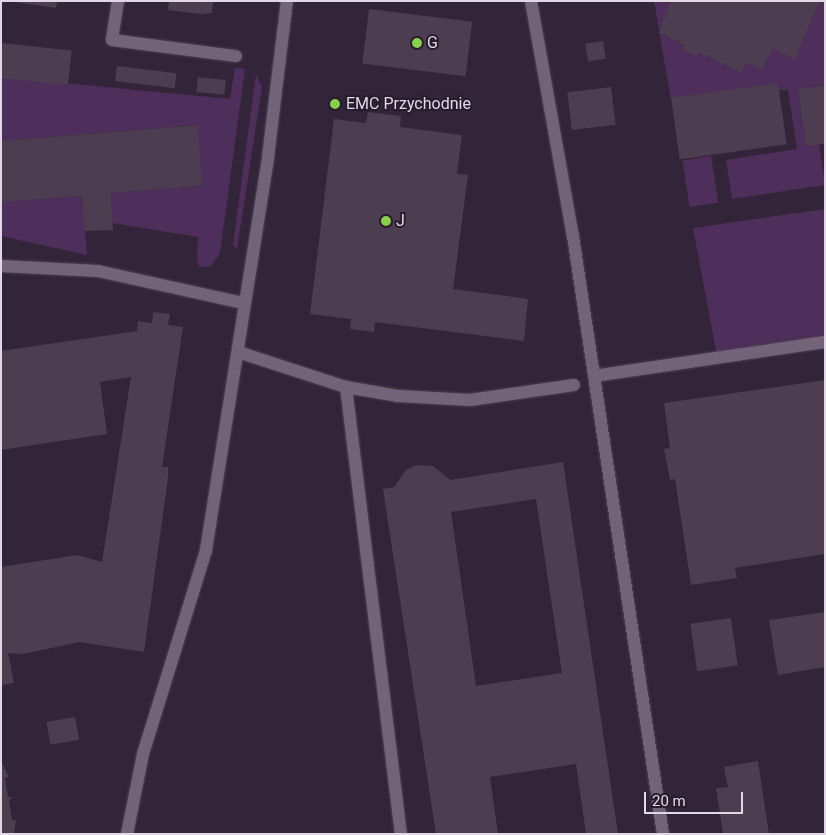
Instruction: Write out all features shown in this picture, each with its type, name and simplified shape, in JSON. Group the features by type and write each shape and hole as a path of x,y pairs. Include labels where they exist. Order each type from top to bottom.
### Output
{"lane":[{"path":"118,1 112,40 236,56"},
{"path":"127,834 143,754 206,550 238,352 243,302 268,157 287,1"},
{"path":"530,1 594,376 663,834"},
{"path":"1,266 98,271 243,302"},
{"path":"594,376 825,342"},
{"path":"238,352 346,387 470,400 574,385"},
{"path":"346,387 401,834"}],"shaded area":[{"path":"654,1 674,3 660,33 685,45 683,50 696,57 699,52 741,73 747,63 762,70 773,48 795,58 820,1 825,1 825,85 798,89 806,146 819,144 825,185 732,199 726,160 797,149 788,90 779,90 778,83 671,100"},
{"path":"235,68 245,69 220,253 211,266 200,267 197,261 198,237 112,223 111,193 202,186 197,125 1,141 1,77 230,99"},
{"path":"256,74 262,87 237,249 233,245"},
{"path":"711,156 718,202 690,207 682,161"},
{"path":"82,196 87,255 1,236 1,202"},
{"path":"825,209 825,344 718,361 693,228"}],"building":[{"path":"8,1 57,1 56,8"},
{"path":"169,1 227,1 213,2 212,13 200,14 168,10"},
{"path":"671,1 820,1 795,59 773,48 762,70 747,63 741,73 699,52 697,57 683,50 685,45 659,33"},
{"name":"G","path":"369,9 472,22 466,76 362,64"},
{"path":"603,41 606,59 588,62 585,44"},
{"path":"1,43 72,50 68,85 1,78"},
{"path":"117,66 177,73 175,88 115,81"},
{"path":"198,77 226,80 224,95 196,92"},
{"path":"778,83 787,144 680,159 671,98"},
{"path":"825,85 825,144 806,146 798,89"},
{"path":"611,87 616,125 572,130 567,92"},
{"name":"J","path":"368,112 401,116 400,127 462,135 457,174 468,175 453,289 528,299 524,341 375,322 374,332 350,329 351,319 310,314 334,119 366,123"},
{"path":"198,125 202,186 111,193 113,230 84,231 82,196 1,202 1,141"},
{"path":"153,312 170,314 168,325 183,327 162,467 168,467 168,478 144,652 79,642 23,654 8,653 14,683 1,685 1,567 77,555 102,562 131,377 100,382 107,434 1,450 1,351 137,331 138,321 152,323"},
{"path":"825,380 825,554 735,568 737,578 691,585 675,479 670,480 664,449 670,448 664,403"},
{"path":"563,462 618,834 586,834 576,764 490,777 498,834 436,834 383,489 394,487 406,470 416,465 433,466 450,480","holes":["536,499 562,673 476,686 451,512"]},
{"path":"825,612 825,667 778,675 769,620"},
{"path":"731,618 738,666 697,671 690,624"},
{"path":"75,717 79,740 50,745 46,722"},
{"path":"1,761 9,777 5,778 8,797 12,797 9,801 12,820 16,820 14,834 1,834"},
{"path":"758,761 769,834 723,834 716,788 728,787 724,767"}],"place":[{"name":"G","path":"417,43"},
{"name":"EMC Przychodnie","path":"335,104"},
{"name":"J","path":"386,221"}]}
